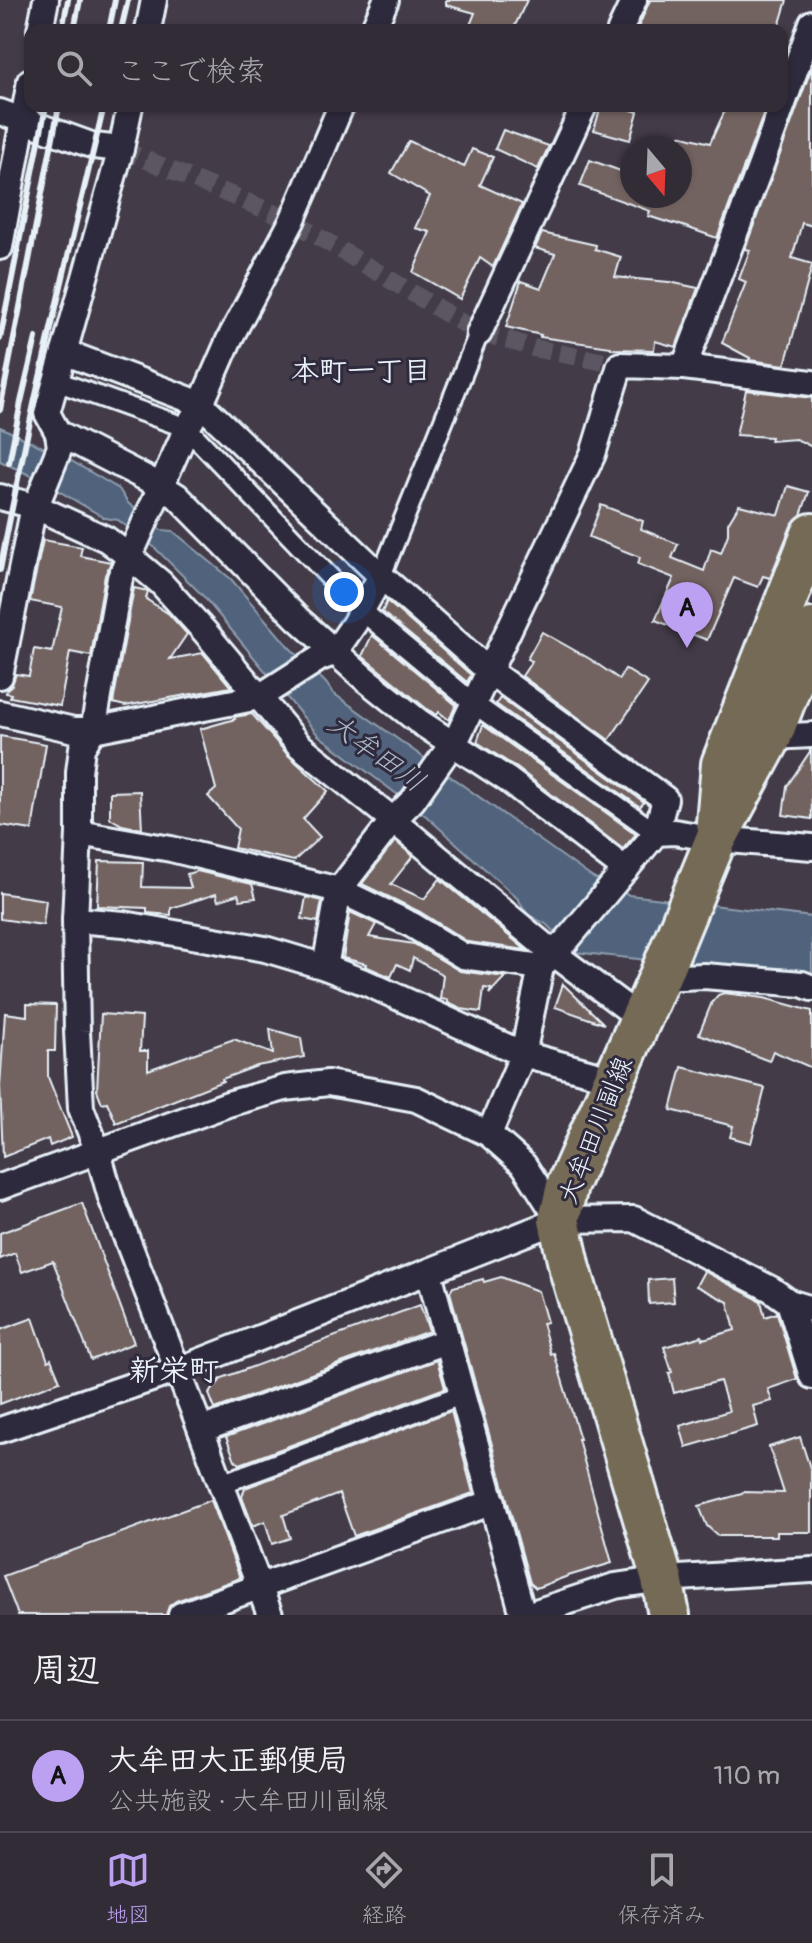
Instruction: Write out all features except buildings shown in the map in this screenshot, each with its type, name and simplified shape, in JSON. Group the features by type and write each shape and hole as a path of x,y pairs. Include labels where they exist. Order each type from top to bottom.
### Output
{"main road":[{"name":"大牟田川副線","path":"716,839 722,764 812,534"},
{"name":"大牟田川副線","path":"666,1597 570,1269 559,1220 567,1186 659,978 716,839 771,737 812,629"}],"street":[{"path":"41,24 46,0"},
{"path":"149,24 154,0"},
{"path":"376,24 386,0"},
{"path":"623,24 634,0"},
{"path":"788,90 812,23"},
{"path":"0,247 11,116 24,92"},
{"path":"129,112 47,413 59,440 160,491 177,496 327,655 418,721 449,750 508,780 626,870"},
{"path":"270,1615 111,1198 81,1108 75,920 80,760 82,748 93,730 120,578 229,340 292,221 338,112"},
{"path":"0,713 74,730 93,730 266,692 327,655 354,624 381,576 479,333 581,112"},
{"path":"684,367 780,112"},
{"path":"11,116 94,146 121,149"},
{"path":"64,352 201,404 381,576 489,671 665,799 656,833 554,953 523,1054 489,1134"},
{"path":"325,967 339,890 393,820 413,800 449,750 593,454 620,365 684,367 812,383"},
{"path":"56,381 187,428 361,610 473,703 656,833 674,832 716,839 812,847"},
{"path":"0,676 36,503 59,440"},
{"path":"0,497 36,503 106,539 134,547 161,583 206,633 266,692 299,745 554,953 641,1019"},
{"path":"771,737 812,735"},
{"path":"79,833 171,849 339,890 412,925 463,956 554,953"},
{"path":"75,920 124,924 265,949 369,984 523,1054 614,1079"},
{"path":"659,978 704,976 802,984 812,988"},
{"path":"0,1187 228,1104 285,1088 328,1083 416,1099 489,1134 524,1165 559,1220"},
{"path":"0,1430 178,1370 559,1220 634,1219 801,1306 812,1376"},
{"path":"429,1272 525,1615 615,1586 666,1597 812,1570"},
{"path":"201,1430 447,1341"},
{"path":"221,1484 461,1395"},
{"path":"181,1615 493,1502"}],"water":[{"name":"大牟田川","path":"0,427 68,459 119,489 128,503 161,530 173,531 231,579 333,693 593,878 629,895 812,917 812,981 803,977 574,952 546,924 528,915 518,899 426,816 318,735 204,597 154,547 118,520 105,518 0,461"}],"tunnel":[{"path":"121,149 292,221 479,333 533,348 620,365"}],"railway":[{"path":"63,24 68,0"},
{"path":"75,24 80,0"},
{"path":"110,24 115,0"},
{"path":"122,24 128,0"},
{"path":"0,339 45,112"},
{"path":"0,410 58,112"},
{"path":"0,570 36,395 103,112"},
{"path":"9,463 36,338"}],"place":[{"name":"大牟田大正郵便局","path":"687,648"}],"district":[{"name":"本町一丁目","path":"361,370"},
{"name":"新栄町","path":"174,1370"}]}
